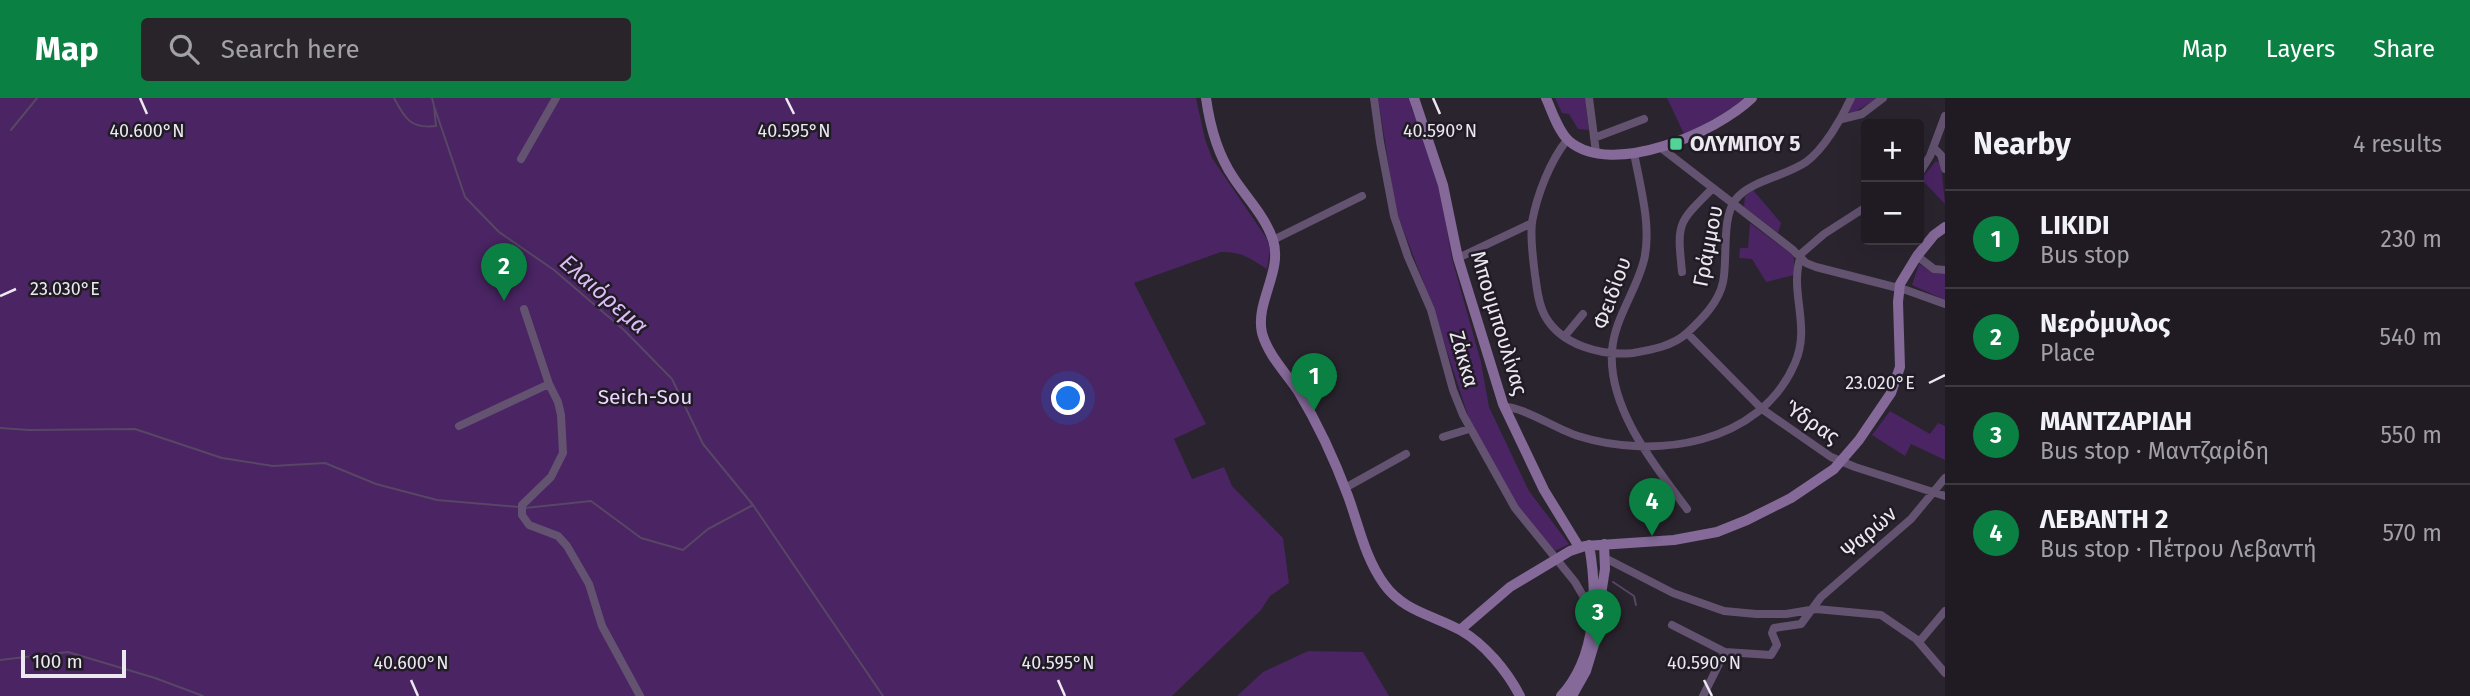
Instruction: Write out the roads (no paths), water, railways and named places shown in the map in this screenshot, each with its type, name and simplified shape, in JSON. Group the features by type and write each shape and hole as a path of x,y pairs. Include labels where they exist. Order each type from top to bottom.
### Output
{"street":[{"path":"521,159 556,98"},
{"path":"1206,98 1209,122 1220,154 1265,222 1273,240 1275,260 1262,314 1264,337 1273,356 1307,406 1345,488 1369,558 1385,587 1396,598 1413,610 1460,630 1478,643 1510,679 1521,696"},
{"name":"Ζάκκα","path":"1374,98 1394,216 1431,310 1453,390 1469,429 1514,508 1575,582 1586,601"},
{"name":"Μπουμπουλίνας","path":"1413,98 1443,186 1458,258 1504,407 1544,490 1584,546"},
{"path":"1546,98 1567,140 1596,152 1634,153 1660,147 1717,123 1752,98"},
{"path":"1588,98 1596,152"},
{"name":"Γράμμου","path":"1564,337 1573,343 1612,353 1660,347 1687,333 1713,304 1723,282 1728,216 1738,195 1806,162 1842,118 1851,98"},
{"name":"Γράμμου","path":"1842,118 1861,114 1883,98"},
{"path":"1924,165 1934,148 1945,116"},
{"path":"1594,138 1644,119"},
{"path":"1567,140 1544,182 1532,223 1536,278 1541,308 1550,323 1564,337 1583,314"},
{"path":"1660,147 1800,258 1816,267 1899,288 1945,304"},
{"path":"1934,148 1943,157 1945,169"},
{"name":"Φειδίου","path":"1634,153 1646,246 1639,275 1614,337 1612,353 1623,407 1642,446 1687,509"},
{"path":"1682,272 1678,232 1681,223 1713,188"},
{"path":"1273,240 1362,196"},
{"path":"1504,407 1518,409 1576,436 1610,444 1642,446 1707,438 1744,421 1762,409 1787,378 1798,355 1803,329 1797,290 1800,258 1819,238 1861,210"},
{"path":"1460,630 1510,586 1555,558 1584,546 1674,540 1727,529 1799,493 1841,462 1880,412 1898,376 1901,359 1899,288 1917,256 1945,220"},
{"path":"1458,258 1532,223"},
{"path":"1934,235 1945,227"},
{"path":"1917,256 1934,269 1945,270"},
{"path":"524,309 561,415 563,453 551,477 522,505 522,515 529,525 558,536 567,546 589,584 602,626 640,696"},
{"name":"Ύδρας","path":"1687,333 1762,409 1841,462 1945,496"},
{"path":"459,426 549,384"},
{"path":"1443,437 1469,429"},
{"path":"1345,488 1406,454"},
{"name":"Ψαρών","path":"1812,609 1834,585 1907,523 1945,478"},
{"path":"1572,696 1582,681 1592,654 1605,558 1604,544"},
{"path":"1561,696 1580,667 1591,631 1595,582 1584,546"},
{"path":"1605,558 1673,593 1716,609 1756,614 1786,614 1812,609 1876,614 1896,624 1919,642 1945,673"},
{"path":"1672,625 1725,652 1771,654 1777,645 1772,633 1774,628 1801,624 1812,609"},
{"path":"1919,642 1945,611"},
{"path":"1703,696 1725,652"}],"waterway":[{"name":"Ελαιόρεμα","path":"11,130 37,98"},
{"name":"Ελαιόρεμα","path":"394,98 406,117 420,126 436,126 434,106 465,197 499,232 554,270 624,330 672,379 703,444 753,505"},
{"path":"432,98 434,106"},
{"path":"0,428 135,429 222,458 273,466 325,463 376,484 437,500 519,507"},
{"path":"525,508 591,501 641,538 683,550 708,529 753,505 883,696"},
{"path":"1613,582 1634,596 1636,605"},
{"path":"0,660 68,652 155,678 203,696"}],"place":[{"name":"ΟΛΥΜΠΟΥ 5","path":"1676,144"},
{"name":"Νερόμυλος","path":"504,301"},
{"name":"LIKIDI","path":"1314,411"},
{"name":"ΛΕΒΑΝΤΗ 2","path":"1652,536"},
{"name":"ΜΑΝΤΖΑΡΙΔΗ","path":"1598,647"}],"park label":[{"name":"Seich-Sou","path":"645,397"}]}
